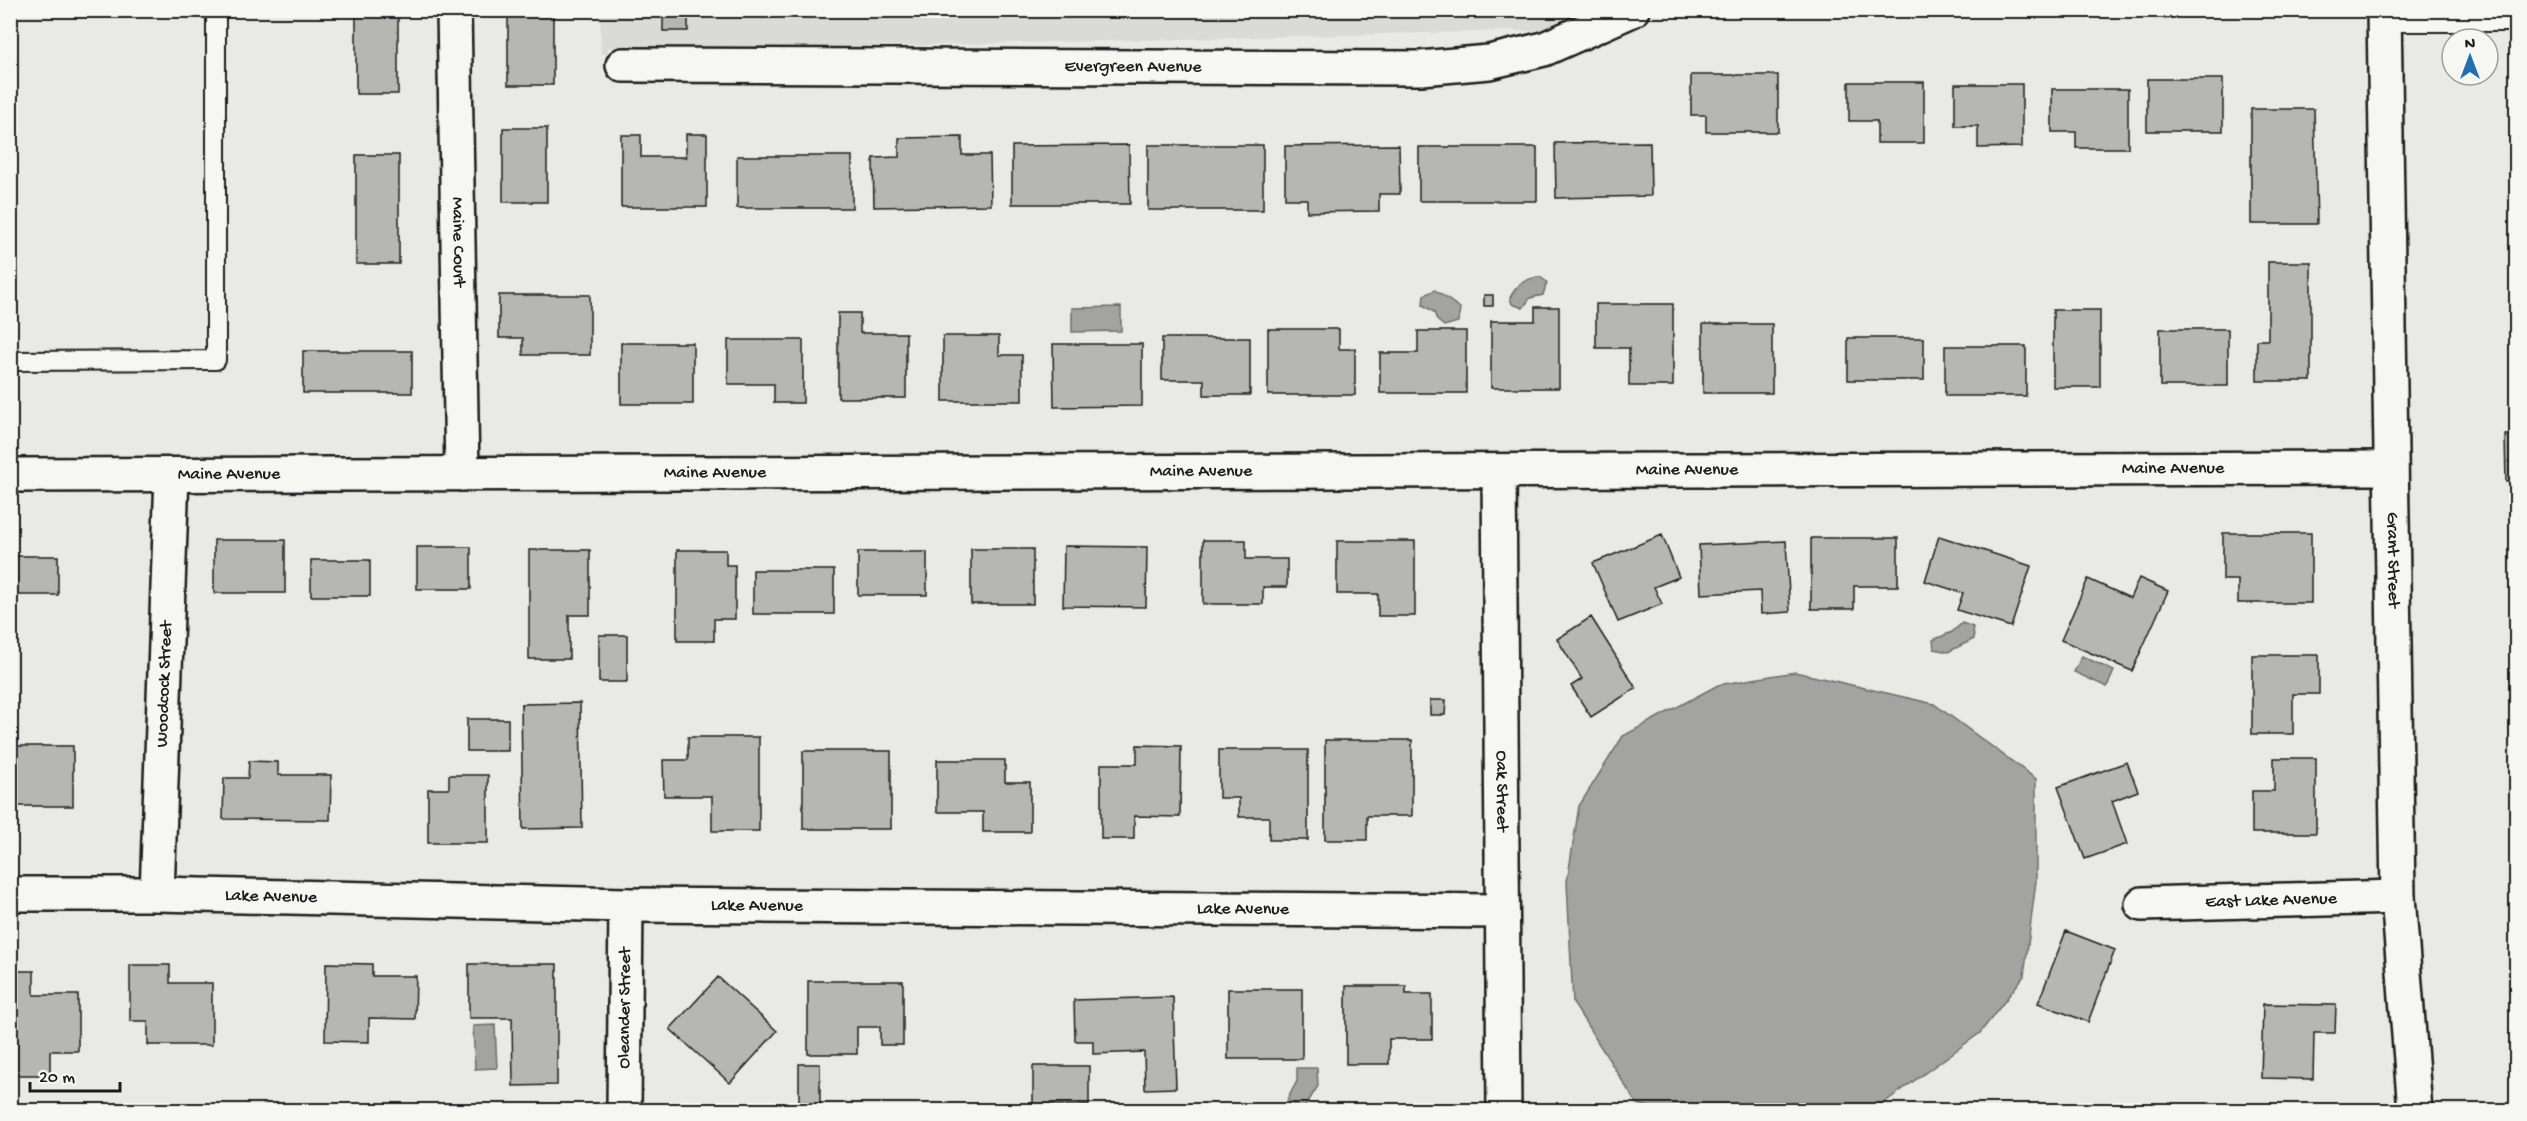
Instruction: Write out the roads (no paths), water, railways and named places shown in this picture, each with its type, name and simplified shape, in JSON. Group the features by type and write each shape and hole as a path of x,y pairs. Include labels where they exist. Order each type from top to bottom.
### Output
{"street":[{"name":"Maine Court","path":"454,10 462,474"},
{"name":"Evergreen Avenue","path":"623,65 1421,68 1489,62 1544,49 1632,10"},
{"name":"Grant Street","path":"2384,16 2398,897 2415,1110"},
{"name":"Maine Avenue","path":"10,475 2391,468"},
{"name":"Oak Street","path":"1499,471 1503,1110"},
{"name":"Woodcock Street","path":"157,894 172,475"},
{"name":"Lake Avenue","path":"10,894 157,894 626,905 1503,911"},
{"name":"East Lake Avenue","path":"2142,904 2398,897"},
{"name":"Oleander Street","path":"624,1110 626,905"}],"lane":[{"path":"10,361 216,360 216,10"},
{"path":"2384,16 2517,22"}]}
